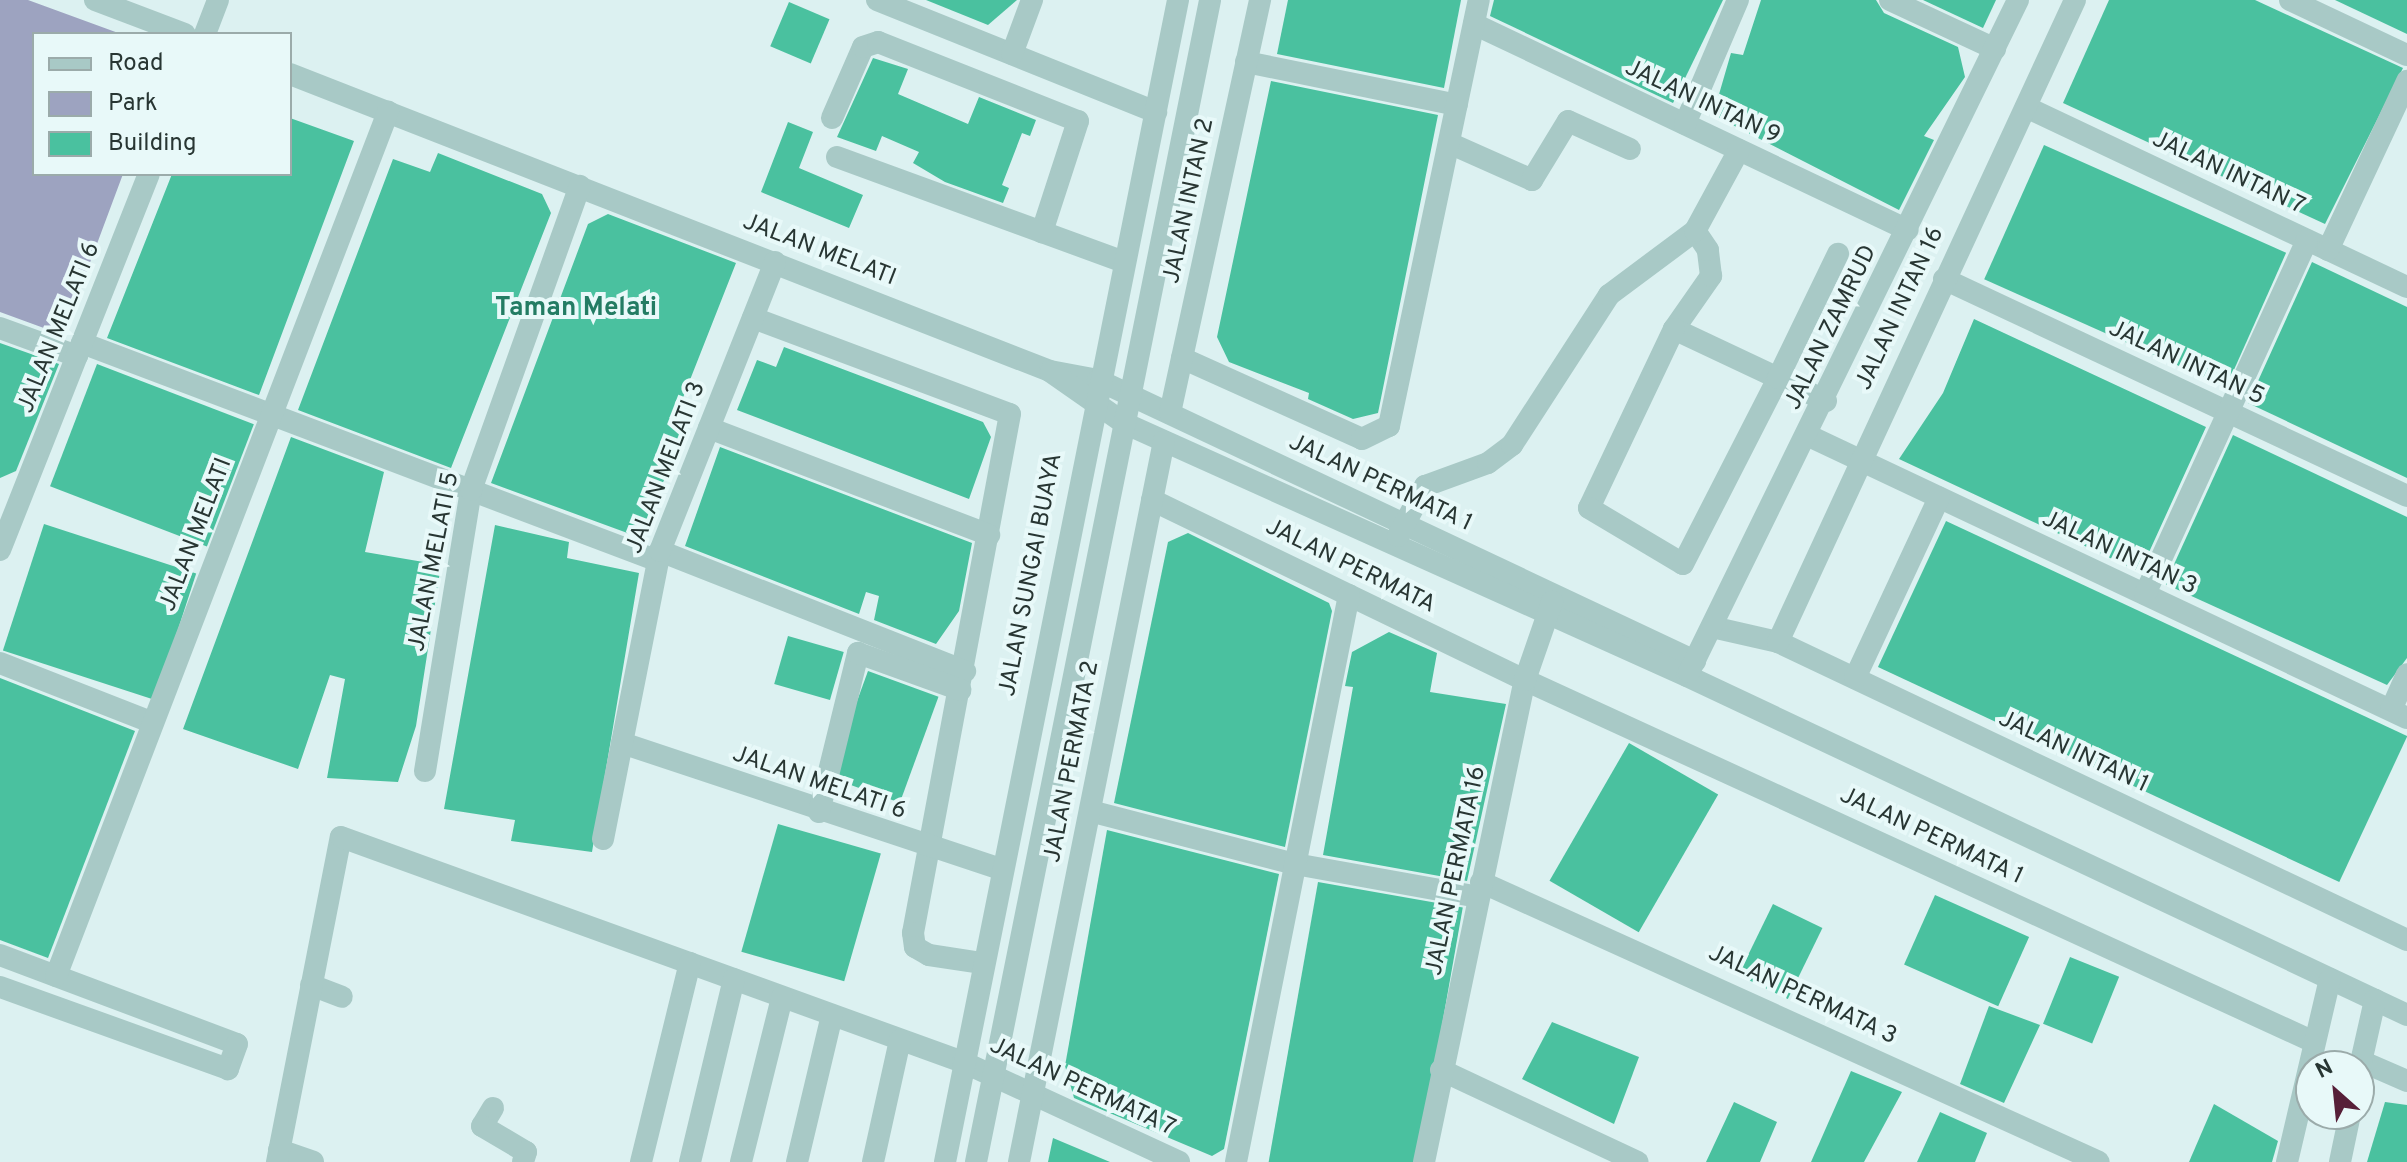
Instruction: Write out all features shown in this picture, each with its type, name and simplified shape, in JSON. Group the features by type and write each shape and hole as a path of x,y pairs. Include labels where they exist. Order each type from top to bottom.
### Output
{"street":[{"path":"95,0 180,32"},
{"path":"206,32 218,0"},
{"path":"877,0 919,8 1012,54 1156,112"},
{"path":"1012,54 1032,0"},
{"name":"JALAN SUNGAI BUAYA","path":"945,1162 1092,407 1178,0"},
{"path":"976,1162 1210,0"},
{"name":"JALAN INTAN 2","path":"1170,413 1260,0"},
{"path":"1182,358 1362,439 1389,426 1479,0"},
{"path":"1685,124 1738,0"},
{"path":"1890,0 1995,49"},
{"name":"JALAN ZAMRUD","path":"1691,668 1809,436 2018,0"},
{"name":"JALAN INTAN 16","path":"1778,642 1858,459 2075,0"},
{"path":"2290,0 2407,55"},
{"name":"JALAN INTAN 9","path":"1474,24 1908,230"},
{"path":"832,118 863,47 878,42 1078,121 1042,232"},
{"path":"1246,62 1457,105"},
{"name":"JALAN MELATI","path":"292,75 1050,371 1098,380 1130,395"},
{"path":"2328,250 2407,81"},
{"name":"JALAN INTAN 7","path":"2026,107 2407,287"},
{"name":"JALAN MELATI","path":"56,976 388,112"},
{"path":"1449,143 1532,180 1568,121 1630,149"},
{"path":"1394,545 1402,523 1425,486 1488,463 1512,445 1609,295 1695,231 1739,150"},
{"path":"837,157 1124,262"},
{"name":"JALAN MELATI 6","path":"0,550 10,498 80,349 148,176"},
{"name":"JALAN MELATI 5","path":"425,771 471,490 580,186"},
{"path":"1695,231 1708,250 1711,276 1674,329 1589,508 1683,564 1838,254"},
{"path":"2145,594 2307,240"},
{"name":"JALAN MELATI 3","path":"603,839 659,556 775,262"},
{"name":"JALAN INTAN 5","path":"1944,279 2407,496"},
{"path":"753,318 1010,414 963,680 927,848 915,947 982,963"},
{"path":"0,328 80,349 271,415 659,556 963,680"},
{"path":"1674,329 1826,401"},
{"name":"JALAN MELATI","path":"1050,371 1092,407 1124,423"},
{"name":"JALAN PERMATA 1","path":"1130,395 1402,523 1551,604 1691,668 2407,1015"},
{"name":"JALAN PERMATA 1","path":"1124,423 1394,545 1551,604"},
{"path":"709,428 989,535"},
{"name":"JALAN INTAN 3","path":"1809,436 2399,714"},
{"name":"JALAN PERMATA 2","path":"1019,1162 1164,441"},
{"path":"1855,678 1939,498"},
{"name":"JALAN PERMATA","path":"1152,500 1525,680"},
{"path":"1236,1162 1349,595"},
{"name":"JALAN PERMATA 16","path":"1424,1162 1525,680 1551,604"},
{"name":"JALAN INTAN 1","path":"1712,627 1778,642 2407,940"},
{"path":"819,812 858,653 963,680"},
{"path":"0,663 153,723"},
{"path":"2399,714 2407,674"},
{"name":"JALAN PERMATA 1","path":"1525,680 2314,1042"},
{"name":"JALAN MELATI 6","path":"622,743 927,848 1001,869"},
{"name":"JALAN PERMATA 3","path":"1090,811 1295,864 1480,889 2099,1162"},
{"name":"JALAN PERMATA 7","path":"311,985 341,837 963,1062 1179,1162"},
{"path":"0,955 237,1044 228,1069 0,987"},
{"path":"641,1162 690,963"},
{"path":"690,1162 734,979"},
{"path":"2287,1162 2330,979"},
{"path":"313,1162 278,1156 311,985 342,997"},
{"path":"741,1162 782,997"},
{"path":"2364,1050 2375,1000"},
{"path":"797,1162 832,1015"},
{"path":"873,1162 900,1040"},
{"path":"1441,1070 1637,1162"},
{"path":"2375,1071 2407,1081"},
{"path":"493,1108 482,1126 526,1152 523,1162"},
{"path":"2340,1162 2347,1130"}],"green space":[{"path":"0,0 28,0 116,32 32,32 32,176 122,176 63,335 0,312"}],"building":[{"path":"926,0 1017,0 988,25"},
{"path":"1288,0 1461,0 1444,88 1277,54"},
{"path":"1494,0 1723,0 1673,103 1490,16"},
{"path":"1761,0 1876,0 1884,13 1958,47 1965,77 1924,136 1934,140 1899,210 1713,115 1731,53 1743,55"},
{"path":"1923,0 1996,0 1983,28"},
{"path":"2109,0 2255,0 2403,68 2325,224 2063,103"},
{"path":"2335,0 2407,0 2407,34"},
{"path":"789,2 830,19 811,63 770,46"},
{"path":"873,58 908,69 898,94 968,124 979,97 1036,120 1030,136 1022,133 1002,185 1009,188 1003,203 945,182 913,163 919,152 882,136 876,151 837,137"},
{"path":"1271,81 1438,115 1378,413 1353,419 1308,399 1309,393 1229,362 1217,337"},
{"path":"292,119 354,141 259,395 107,338 171,176 292,176"},
{"path":"788,122 813,132 799,168 863,195 849,228 761,192"},
{"path":"2044,145 2286,253 2226,387 1984,279"},
{"path":"438,153 542,194 551,213 451,468 298,410 393,159 430,172"},
{"path":"608,214 736,263 675,418 687,422 641,538 491,483 588,224"},
{"path":"2312,262 2407,307 2407,478 2248,403"},
{"path":"1974,319 2206,427 2140,572 1899,459 1943,393"},
{"path":"0,343 59,364 16,471 0,478"},
{"path":"784,347 983,422 991,437 969,499 737,410 757,360 776,367"},
{"path":"97,364 254,424 207,547 50,486"},
{"path":"2233,435 2407,517 2407,658 2387,685 2165,584"},
{"path":"291,437 384,472 365,552 441,565 416,726 398,782 327,778 345,679 330,675 298,769 183,729"},
{"path":"720,447 972,543 959,611 936,644 874,620 879,596 866,592 859,614 685,546"},
{"path":"1946,521 2407,736 2339,882 1878,667"},
{"path":"44,524 196,573 155,700 3,650"},
{"path":"495,525 569,542 567,558 639,573 592,852 511,841 515,820 444,809"},
{"path":"1188,533 1329,603 1332,611 1285,847 1114,803 1168,542"},
{"path":"1389,632 1437,653 1430,692 1506,704 1467,881 1323,855 1353,687 1345,686 1352,652"},
{"path":"788,636 844,652 830,700 774,684"},
{"path":"868,671 938,697 900,803 829,777"},
{"path":"0,678 135,731 48,958 0,940"},
{"path":"1629,743 1718,794 1639,932 1550,881"},
{"path":"778,824 881,853 844,981 741,952"},
{"path":"1107,830 1279,874 1224,1149 1212,1156 1074,1098 1065,1066"},
{"path":"1318,882 1463,908 1418,1162 1269,1162"},
{"path":"1935,895 2029,937 1998,1006 1904,964"},
{"path":"1773,904 1822,928 1788,999 1738,975"},
{"path":"2070,957 2119,977 2092,1044 2043,1024"},
{"path":"1989,1006 2040,1025 2004,1103 1960,1084"},
{"path":"1552,1022 1639,1057 1614,1124 1522,1079"},
{"path":"1851,1071 1902,1092 1864,1162 1811,1162"},
{"path":"1734,1102 1777,1122 1760,1162 1706,1162"},
{"path":"2385,1102 2407,1105 2407,1162 2367,1162"},
{"path":"2214,1104 2278,1141 2272,1162 2189,1162"},
{"path":"1940,1112 1987,1133 1975,1162 1917,1162"},
{"path":"1053,1138 1110,1162 1048,1162"}],"district":[{"name":"Taman Melati","path":"576,309"}]}
